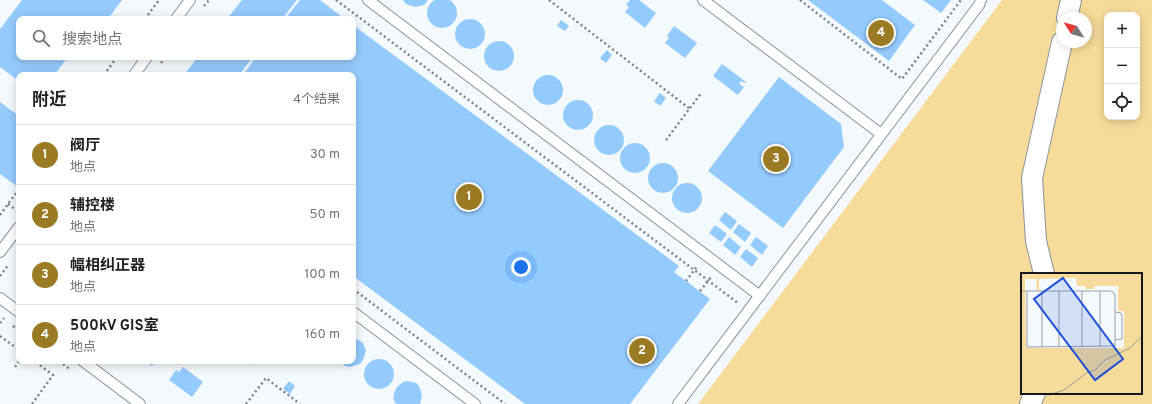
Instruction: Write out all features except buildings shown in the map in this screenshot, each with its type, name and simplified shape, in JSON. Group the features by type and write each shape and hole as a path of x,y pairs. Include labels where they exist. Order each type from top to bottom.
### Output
{"street":[{"path":"1068,12 1071,0"},
{"path":"1044,273 1036,241 1032,178 1061,48"},
{"path":"1030,404 1035,394"}],"lane":[{"path":"178,16 190,0"},
{"path":"368,0 760,296"},
{"path":"703,0 881,134"},
{"path":"678,404 981,0"},
{"path":"136,72 145,60"},
{"path":"0,252 16,231"},
{"path":"0,298 16,310"},
{"path":"356,314 475,404"},
{"path":"87,364 140,404"}],"path":[{"path":"147,16 159,0"},
{"path":"336,0 749,311"},
{"path":"549,0 690,109"},
{"path":"800,0 902,79 961,0"},
{"path":"106,72 115,60"},
{"path":"666,140 702,92"},
{"path":"0,215 16,193"},
{"path":"8,204 16,210"},
{"path":"356,292 505,404"},
{"path":"0,336 16,348"},
{"path":"32,404 53,376 38,364"},
{"path":"246,404 266,378 300,404"}],"shaded area":[{"path":"1002,0 1152,0 1152,404 698,404"}],"place":[{"name":"500kV GIS室","path":"881,33"},
{"name":"幅相纠正器","path":"776,159"},
{"name":"阀厅","path":"469,197"},
{"name":"辅控楼","path":"642,351"}]}
